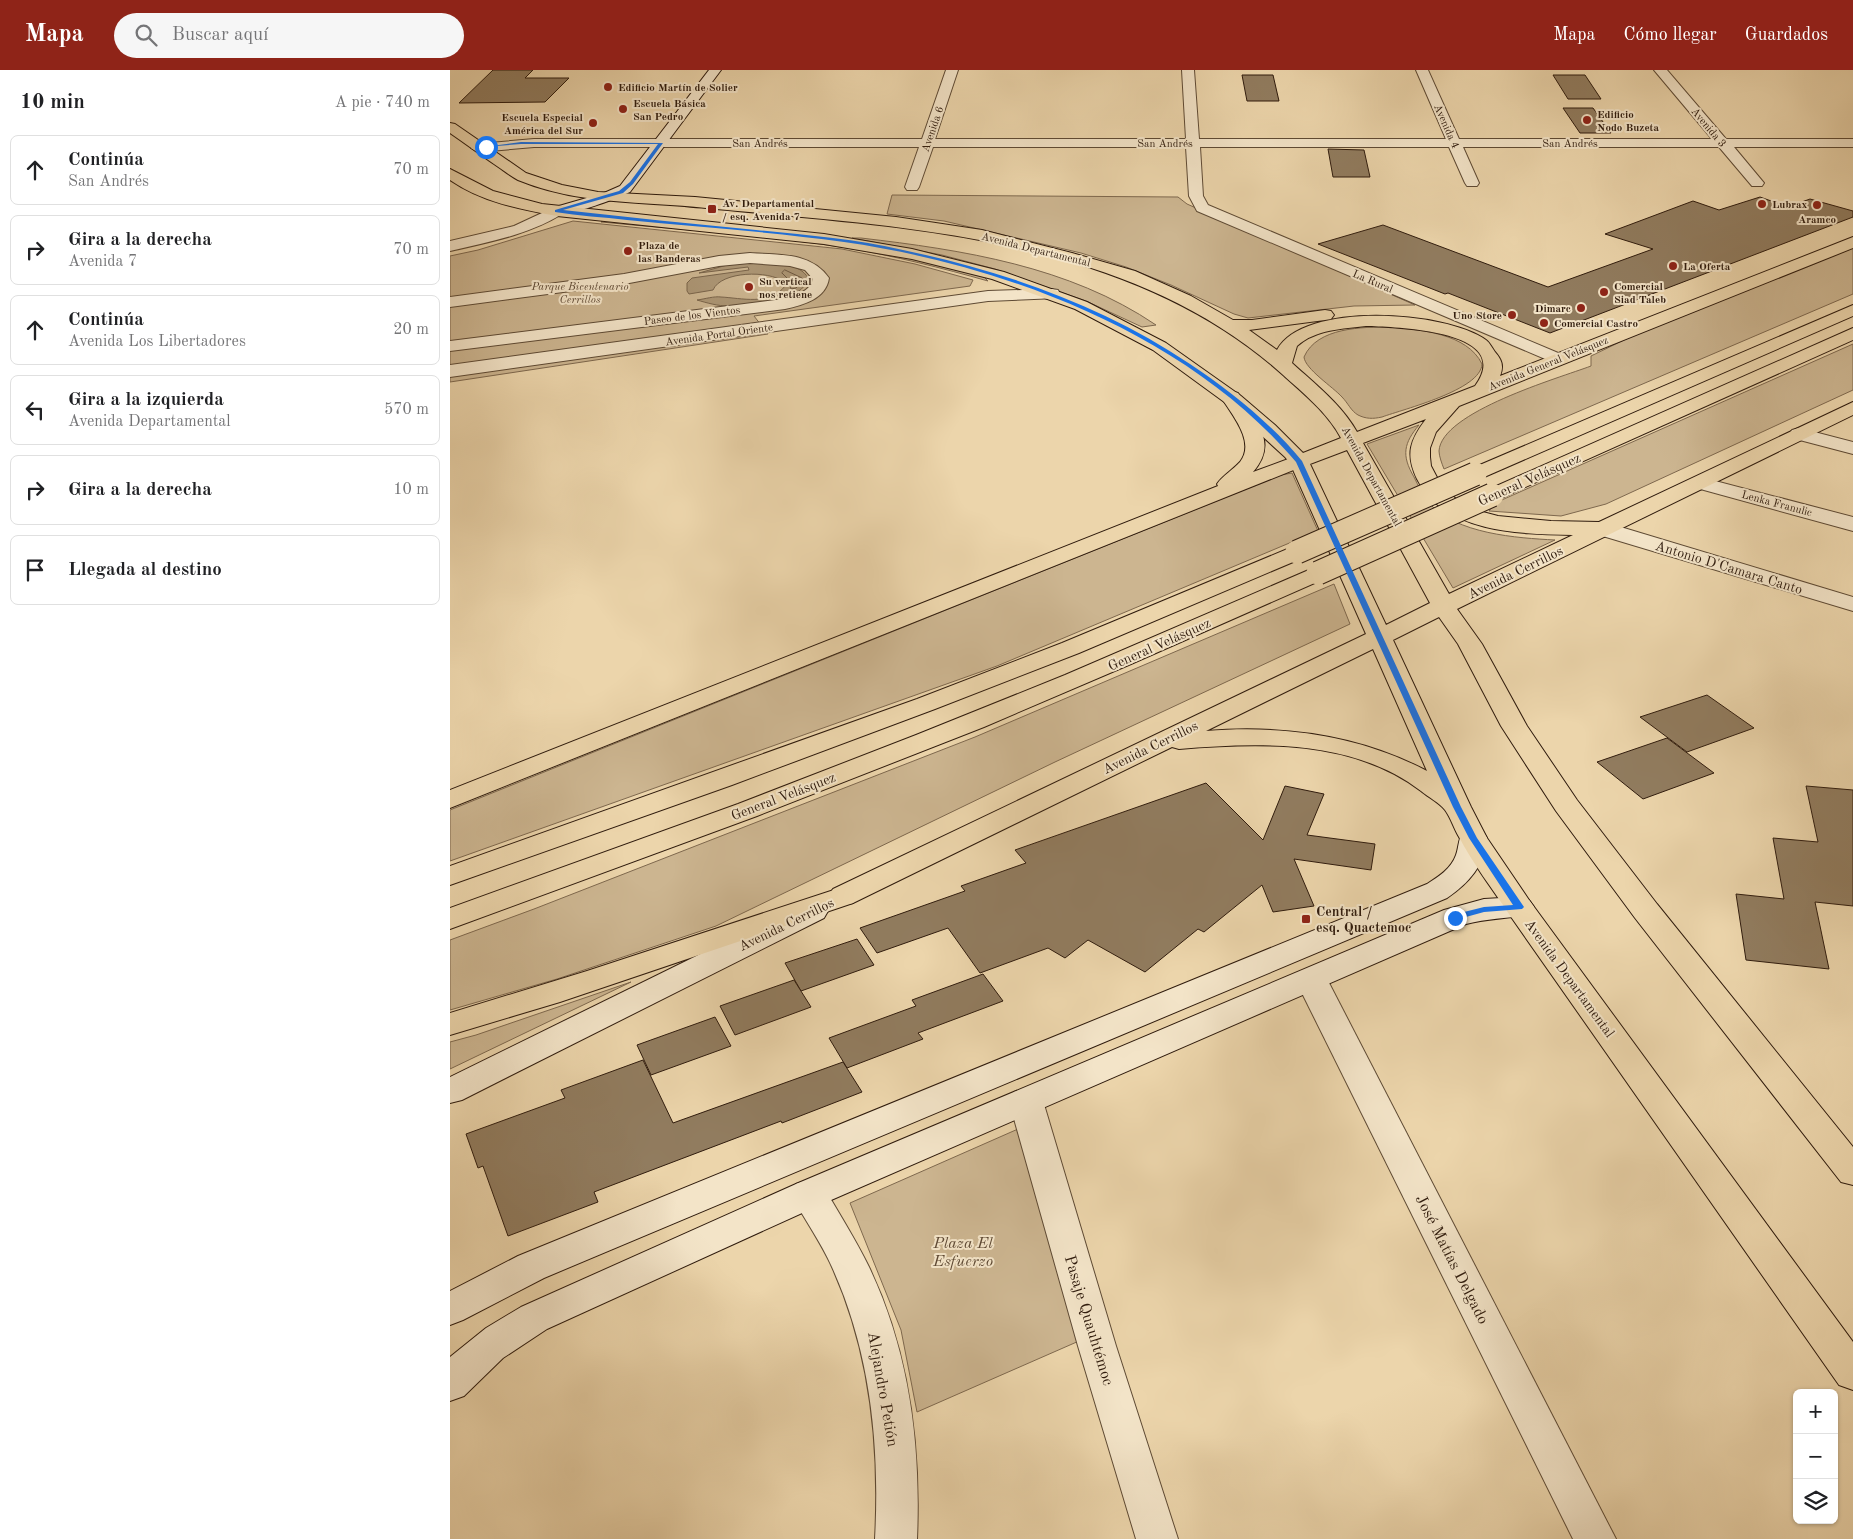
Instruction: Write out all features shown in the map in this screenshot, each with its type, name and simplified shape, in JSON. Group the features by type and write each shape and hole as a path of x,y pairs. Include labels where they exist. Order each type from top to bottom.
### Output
{"main road":[{"name":"Avenida Departamental","path":"450,127 511,170 533,182 574,192 865,218 982,235 1050,251 1116,271 1184,300 1230,324 1283,364 1318,396 1344,426 1444,607 1470,644 1514,726 1584,830 1652,919 1853,1172"},
{"name":"Avenida Departamental","path":"450,173 464,184 485,195 518,204 556,211 844,241 932,258 1004,277 1052,294 1132,330 1217,384 1283,442 1299,461 1378,636 1473,838 1519,907 1853,1373"},
{"name":"Avenida General Velásquez","path":"1204,499 1853,242"},
{"name":"General Velásquez","path":"450,876 777,760 994,678 1297,552 1853,310"},
{"path":"1230,324 1252,324 1330,314 1372,311 1402,311 1458,316"},
{"path":"1283,364 1286,348 1289,344 1301,334 1318,328 1361,321 1413,322 1455,332 1475,341 1486,350 1493,361 1493,370 1490,378 1481,390"},
{"name":"General Velásquez","path":"450,919 767,803 927,741 1106,667 1853,334"},
{"path":"450,800 1204,499 1235,478 1248,467 1256,456 1257,449 1251,430 1231,397"},
{"path":"1455,401 1441,413 1429,428 1419,453 1420,462 1427,480 1436,494 1445,502 1452,508 1508,524 1604,529"},
{"name":"Avenida Cerrillos","path":"844,896 1378,636 1444,607 1853,408"},
{"path":"1160,743 1213,737 1260,736 1285,737 1334,744 1358,750 1402,768 1435,788 1457,807"},
{"path":"450,1024 548,996 728,933 844,896"}],"street":[{"path":"450,234 526,213 556,211 621,192 632,183 715,70"},
{"name":"Avenida 6","path":"912,187 952,70"},
{"path":"1188,70 1192,143"},
{"name":"Avenida 4","path":"1422,70 1472,183"},
{"name":"Avenida 3","path":"1660,70 1757,183"},
{"name":"San Andrés","path":"478,148 521,143 1853,143"},
{"name":"La Rural","path":"1192,143 1196,196 1202,208 1215,216 1557,359"},
{"path":"450,246 524,226 545,219 556,211"},
{"name":"Paseo de los Vientos","path":"450,302 624,279 719,261 750,258 792,261 814,269 821,278 819,286 814,292 799,300 785,304 450,346"},
{"path":"988,296 1004,277"},
{"name":"Avenida Portal Oriente","path":"450,371 988,296 1052,294"},
{"path":"1799,434 1853,448"},
{"name":"Lenka Franulic","path":"1700,483 1853,524"},
{"name":"Antonio D'Camara Canto","path":"1604,529 1853,604"},
{"path":"450,1309 532,1267 1437,891 1464,869 1473,848 1473,838"},
{"name":"Avenida Cerrillos","path":"454,1090 844,896"},
{"path":"450,1384 484,1350 503,1335 534,1318 809,1194 1455,918 1484,909 1519,907"},
{"name":"José Matías Delgado","path":"1311,979 1596,1539"},
{"name":"Pasaje Quauhtémoc","path":"1026,1101 1097,1346 1156,1539"},
{"name":"Alejandro Petión","path":"809,1194 855,1277 865,1301 881,1354 896,1444 898,1512 896,1539"}],"green space":[{"path":"892,195 1178,197 1187,204 1415,305 1354,306 1248,318 1234,314 1126,267 1081,253 944,221 887,214"},
{"path":"604,220 779,237 900,255 983,276 988,281 883,255 817,243 601,222"},
{"name":"Parque Bicentenario Cerrillos","path":"573,221 842,249 915,264 973,280 970,286 754,316 768,334 450,382 450,256 478,250"},
{"path":"852,238 938,248 1014,264 1088,288 1123,305 1156,325 1142,327 1086,301 995,269 942,255"},
{"path":"1853,248 1853,294 1444,469 1439,451 1445,437 1459,423 1480,410 1529,388 1591,366 1591,356 1657,324"},
{"path":"1367,327 1390,327 1428,332 1454,339 1475,354 1482,364 1478,373 1469,382 1456,390 1423,404 1379,418 1367,418 1358,415 1338,393 1309,367 1304,357 1310,347 1330,334"},
{"path":"1853,344 1853,390 1606,504 1561,516 1489,511 1495,503"},
{"path":"1419,425 1407,444 1406,456 1410,469 1429,503 1455,522 1471,528 1506,536 1555,540 1453,588 1367,444"},
{"path":"1292,473 1318,531 997,666 450,861 450,810 1281,475"},
{"path":"1334,584 1350,624 1055,762 716,926 557,979 450,1010 450,940 975,737"},
{"path":"631,982 450,1069 450,1042 476,1035"},
{"name":"Plaza El Esfuerzo","path":"1018,1129 1079,1341 917,1412 901,1330 850,1203"}],"water":[{"path":"760,262 780,264 799,269 808,278 805,286 787,297 774,301 737,306 720,305 697,300 712,297 763,299 779,292 785,286 784,282 768,276 746,274 725,279 713,290 689,294 687,291 687,283 692,278 749,270 748,267 699,273 727,265"}],"building":[{"path":"493,70 533,70 525,78 569,78 545,102 459,103"},
{"path":"1242,75 1273,75 1279,101 1247,101"},
{"path":"1553,75 1585,75 1601,99 1568,99"},
{"name":"Edificio Nodo Buzeta","path":"1563,108 1593,108 1611,133 1580,133"},
{"path":"1328,149 1364,150 1370,177 1333,177"},
{"path":"1760,197 1788,207 1810,199 1853,211 1853,217 1550,333 1318,244 1383,225 1548,287 1653,249 1605,234 1693,201 1719,210"},
{"path":"1707,695 1754,728 1687,752 1640,717"},
{"path":"1667,738 1714,773 1643,799 1597,762"},
{"path":"1206,783 1263,840 1285,786 1324,794 1307,835 1375,844 1371,870 1294,859 1314,906 1273,912 1262,885 1204,932 1198,929 1145,972 1088,940 1065,958 1048,948 980,973 948,928 877,953 860,928 965,891 961,886 1026,863 1015,850"},
{"path":"1806,786 1853,790 1853,906 1815,902 1829,969 1746,960 1736,894 1784,899 1773,838 1818,842"},
{"path":"857,939 874,965 801,991 785,963"},
{"path":"983,974 1003,1001 918,1033 923,1039 847,1068 829,1038 916,1006 912,1000"},
{"path":"794,980 811,1007 735,1035 720,1006"},
{"path":"715,1017 731,1046 651,1075 637,1045"},
{"path":"643,1060 673,1123 843,1062 862,1092 594,1192 598,1202 508,1236 483,1166 478,1168 466,1134 565,1098 561,1090"}],"place":[{"name":"Edificio Martín de Solier","path":"608,87"},
{"name":"Escuela Básica San Pedro","path":"623,109"},
{"name":"Edificio Nodo Buzeta","path":"1587,120"},
{"name":"Escuela Especial América del Sur","path":"593,123"},
{"name":"Lubrax","path":"1762,204"},
{"name":"Aramco","path":"1817,205"},
{"name":"Av. Departamental / esq. Avenida 7","path":"712,209"},
{"name":"Plaza de las Banderas","path":"628,251"},
{"name":"La Oferta","path":"1673,266"},
{"name":"Su vertical nos retiene","path":"749,287"},
{"name":"Comercial Siad Taleb","path":"1604,292"},
{"name":"Dimarc","path":"1581,308"},
{"name":"Uno Store","path":"1512,315"},
{"name":"Comercial Castro","path":"1544,323"},
{"name":"Central / esq. Quactemoc","path":"1306,919"}],"route":[{"path":"486,147 521,143 661,143 632,183 621,192 556,211 844,241 903,251 960,265 1004,277 1052,294 1102,315 1125,326 1217,384 1283,442 1299,461 1457,807 1473,838 1519,907 1484,909 1455,918"}]}
